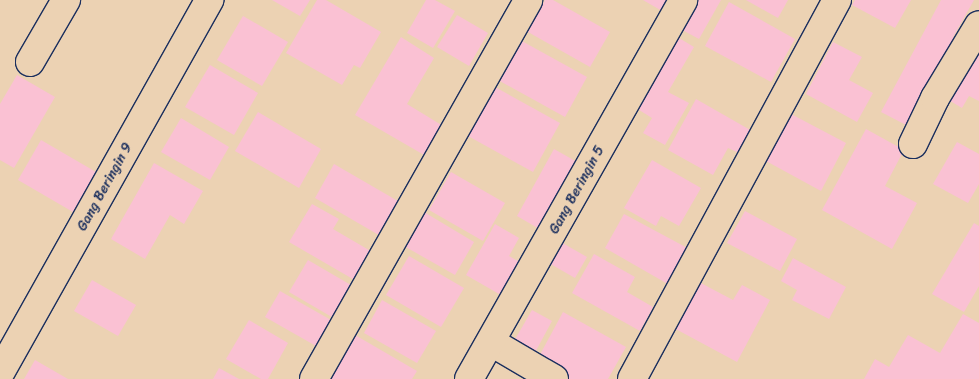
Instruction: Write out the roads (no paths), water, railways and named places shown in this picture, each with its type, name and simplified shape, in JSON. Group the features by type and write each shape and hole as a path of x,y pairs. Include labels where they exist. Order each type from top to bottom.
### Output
{"street":[{"path":"30,62 66,0"},
{"name":"Gang Beringin 9","path":"0,373 209,0"},
{"path":"314,379 528,0"},
{"name":"Gang Beringin 5","path":"469,379 683,0"},
{"path":"632,379 837,0"},
{"path":"913,144 935,98 979,25"},
{"path":"491,342 554,379"}]}
